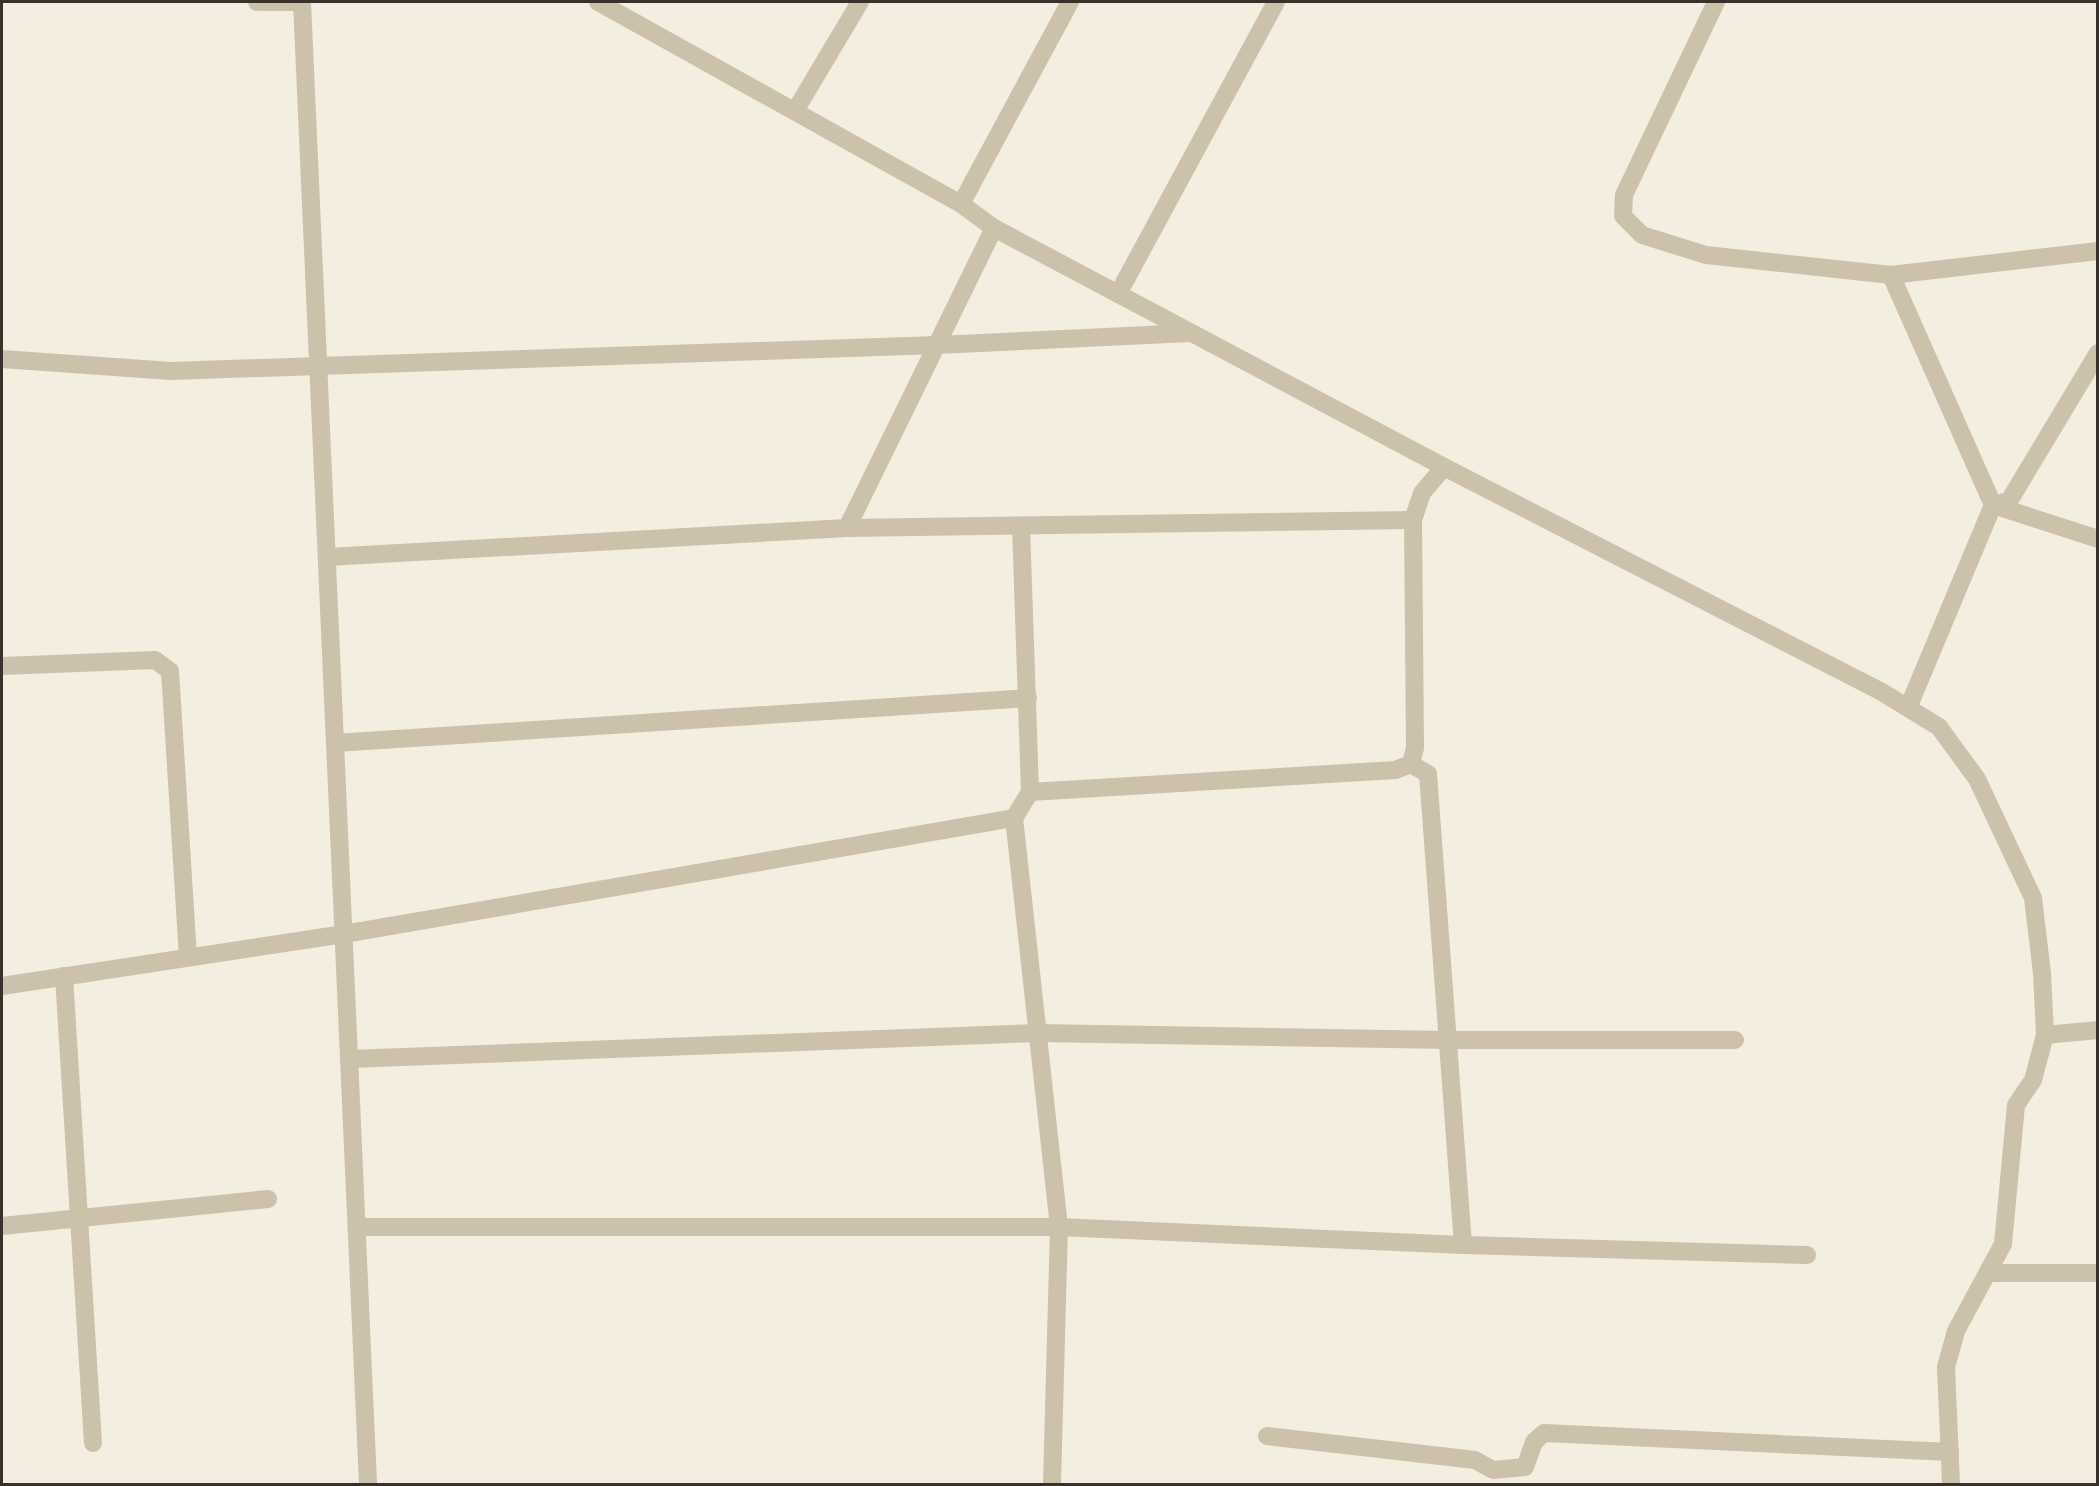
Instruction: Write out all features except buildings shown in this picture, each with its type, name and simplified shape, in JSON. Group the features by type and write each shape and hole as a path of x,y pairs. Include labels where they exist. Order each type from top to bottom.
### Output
{"street":[{"path":"256,2 302,2 368,1485"},
{"path":"598,2 961,204 994,228 1444,467 1871,687 1939,727 1977,778 2033,898 2042,974 2045,1035 2033,1080 2016,1105 2003,1244 1956,1331 1946,1367 1951,1485"},
{"path":"795,111 860,2"},
{"path":"961,204 1070,2"},
{"path":"1118,294 1276,2"},
{"path":"1716,2 1624,195 1623,216 1642,235 1706,255 1891,275 2097,251"},
{"path":"847,528 994,228"},
{"path":"1891,275 1993,505 1908,708"},
{"path":"2,358 171,371 937,345 1191,333"},
{"path":"1993,505 2009,501 2097,353"},
{"path":"1410,764 1415,747 1413,520 1422,493 1444,467"},
{"path":"1993,505 2097,539"},
{"path":"327,557 847,528 1413,520"},
{"path":"1021,526 1030,792 1014,818 1059,1227 1052,1485"},
{"path":"2,666 155,660 170,671 188,957"},
{"path":"335,743 1028,698"},
{"path":"1030,792 1395,770 1410,764"},
{"path":"1410,764 1428,774 1463,1245"},
{"path":"2,986 344,934 1014,818"},
{"path":"64,976 93,1443"},
{"path":"2045,1035 2097,1030"},
{"path":"349,1059 1038,1033 1448,1040 1735,1040"},
{"path":"2,1226 268,1199"},
{"path":"357,1227 1059,1227 1463,1245 1807,1255"},
{"path":"1989,1273 2097,1273"},
{"path":"1267,1436 1475,1460 1493,1470 1525,1467 1534,1442 1544,1433 1950,1452"}]}
